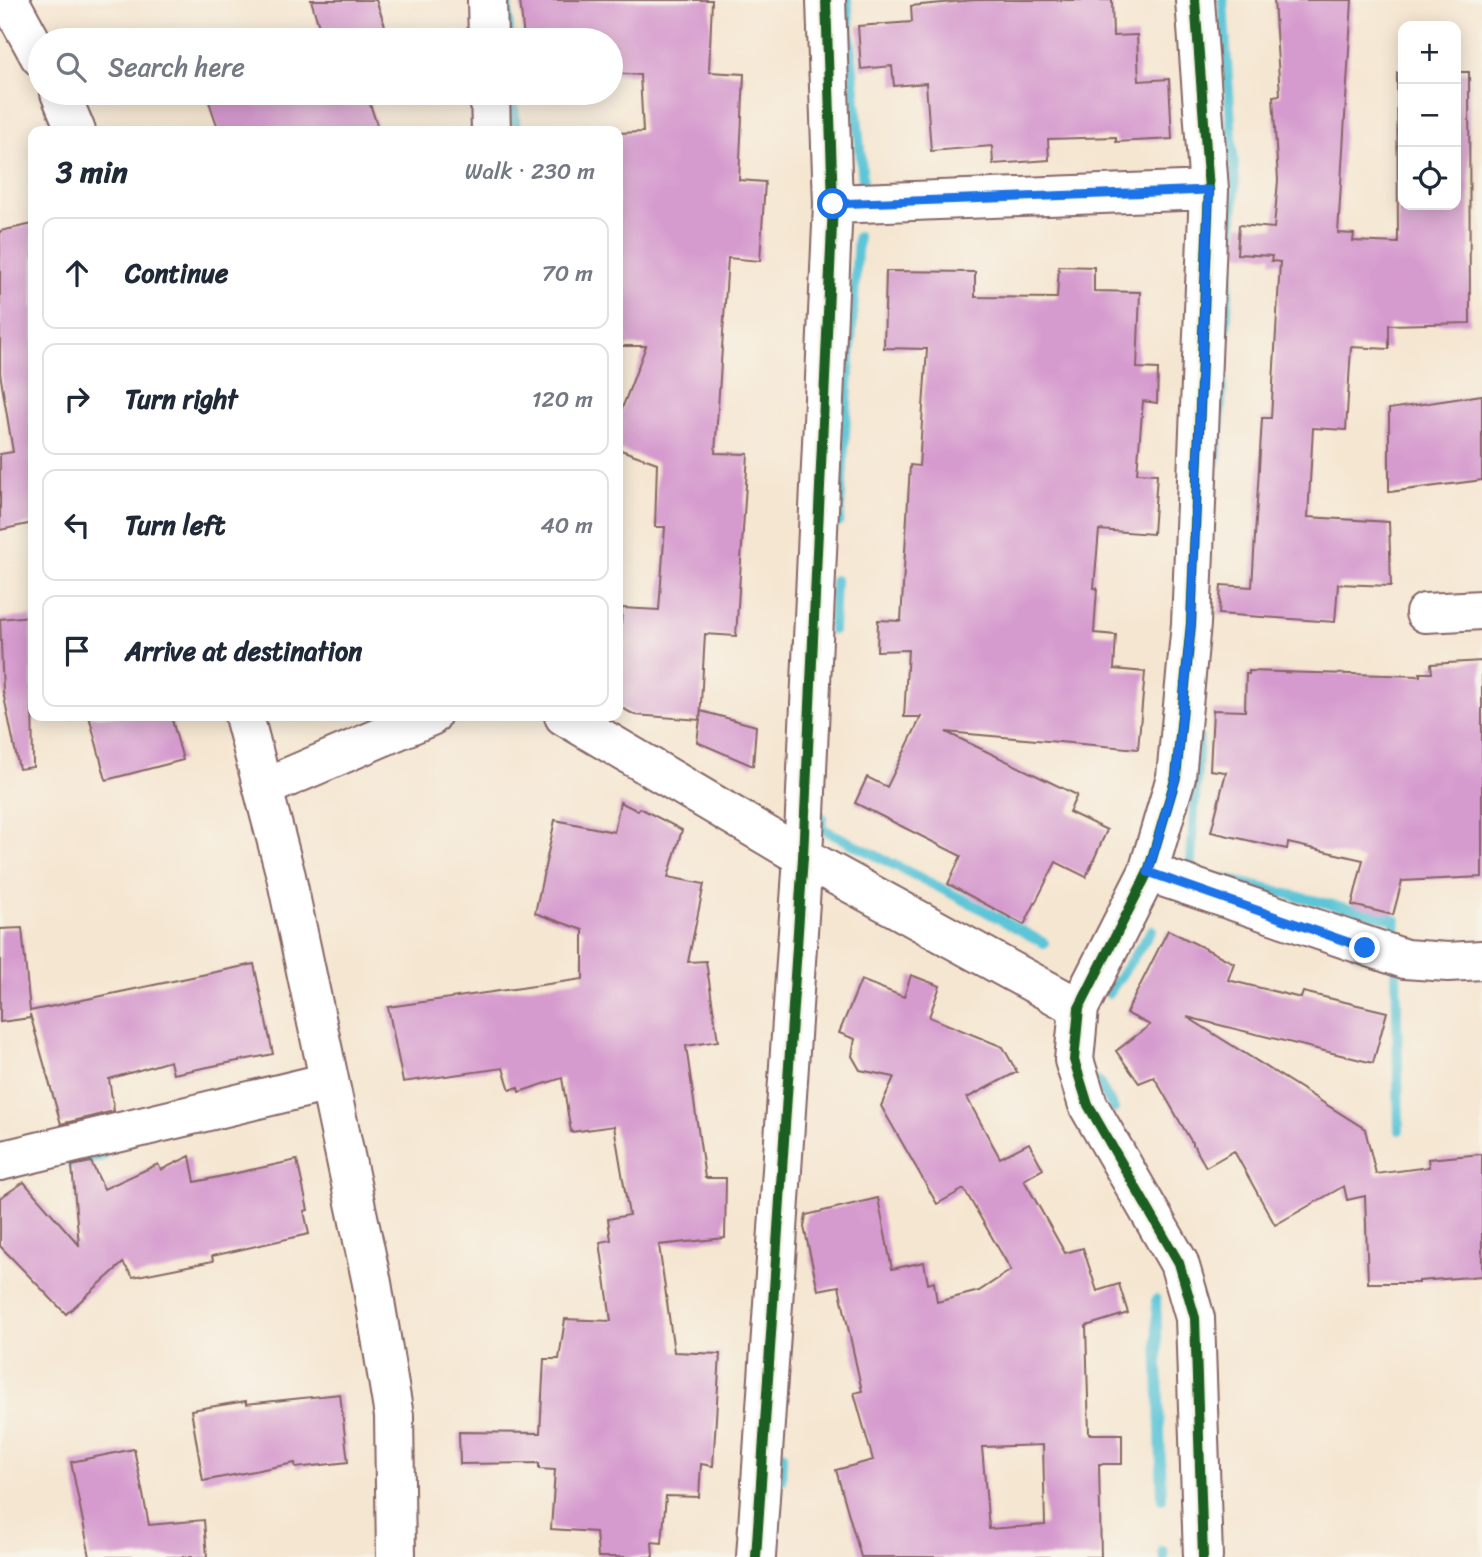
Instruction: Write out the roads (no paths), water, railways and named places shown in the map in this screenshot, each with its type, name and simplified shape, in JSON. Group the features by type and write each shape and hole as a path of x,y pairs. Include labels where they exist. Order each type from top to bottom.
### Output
{"street":[{"path":"9,0 28,35"},
{"path":"487,0 488,28"},
{"path":"756,1557 803,857 833,204 826,0"},
{"path":"1195,0 1209,190 1191,624 1176,777 1148,872 1079,1008 1074,1060 1088,1105 1179,1263 1195,1318 1203,1557"},
{"path":"65,105 74,126"},
{"path":"490,105 491,126"},
{"path":"833,204 1209,190"},
{"path":"1425,613 1482,610"},
{"path":"245,721 286,876 372,1283 394,1416 396,1557"},
{"path":"263,788 419,721"},
{"path":"572,721 803,857 1079,1008"},
{"path":"1148,872 1365,948 1405,959 1448,962 1482,960"},
{"path":"0,1161 329,1082"}],"waterway":[{"path":"507,0 508,28"},
{"path":"847,0 863,182"},
{"path":"1217,462 1235,186 1223,0"},
{"path":"514,105 516,126"},
{"path":"839,522 858,237"},
{"path":"833,630 835,580"},
{"path":"1190,875 1199,738"},
{"path":"822,817 821,828 1044,943"},
{"path":"1226,879 1396,920 1395,930"},
{"path":"1109,993 1152,930"},
{"path":"1396,962 1399,1130"},
{"path":"1098,1081 1114,1109"},
{"path":"71,1164 103,1156"},
{"path":"1156,1300 1162,1499"},
{"path":"781,1480 782,1454"},
{"path":"1163,1551 1164,1557"}]}
